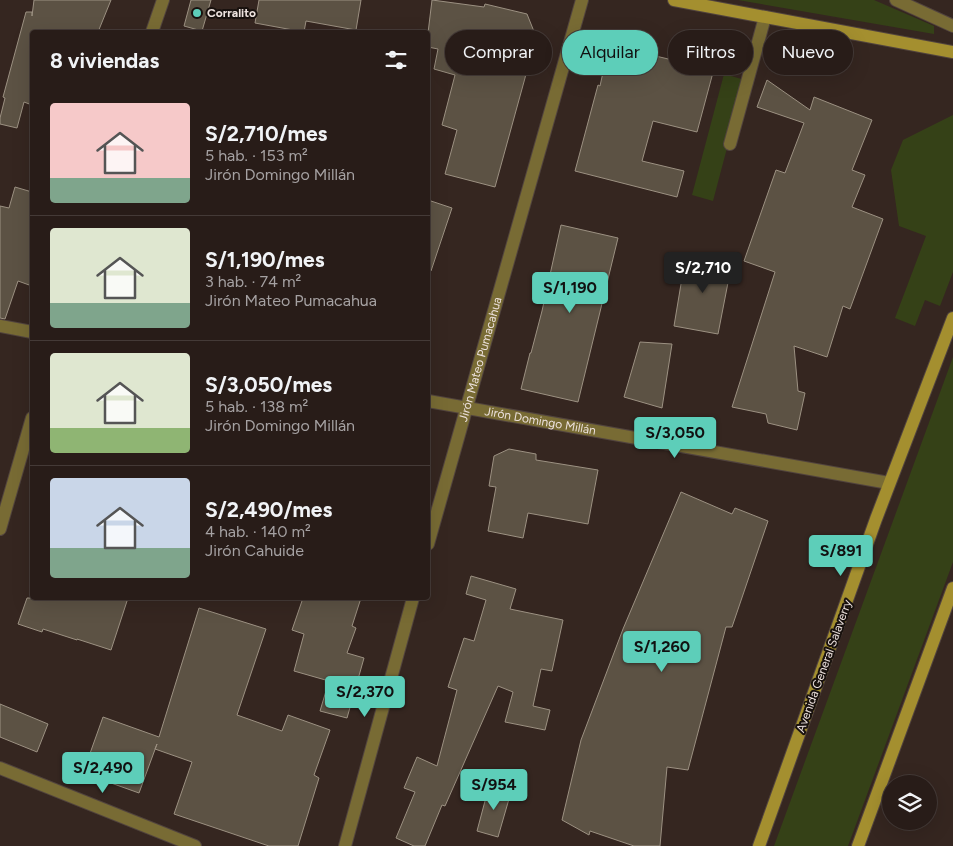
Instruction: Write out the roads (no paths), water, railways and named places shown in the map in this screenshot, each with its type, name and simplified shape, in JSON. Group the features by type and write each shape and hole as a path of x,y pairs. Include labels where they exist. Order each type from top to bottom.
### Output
{"main road":[{"path":"674,0 953,52"},
{"name":"Avenida General Salaverry","path":"759,846 889,483 953,318"},
{"path":"858,846 950,606 953,588"}],"street":[{"path":"153,30 163,0"},
{"name":"Jirón Mateo Pumacahua","path":"430,537 582,0"},
{"path":"896,0 953,26"},
{"path":"730,144 765,17"},
{"path":"0,326 30,332"},
{"name":"Jirón Domingo Millán","path":"430,401 889,483"},
{"path":"0,529 30,425"},
{"path":"345,846 412,600"},
{"path":"0,768 195,846"}],"place":[{"name":"Corralito","path":"197,13"}]}
